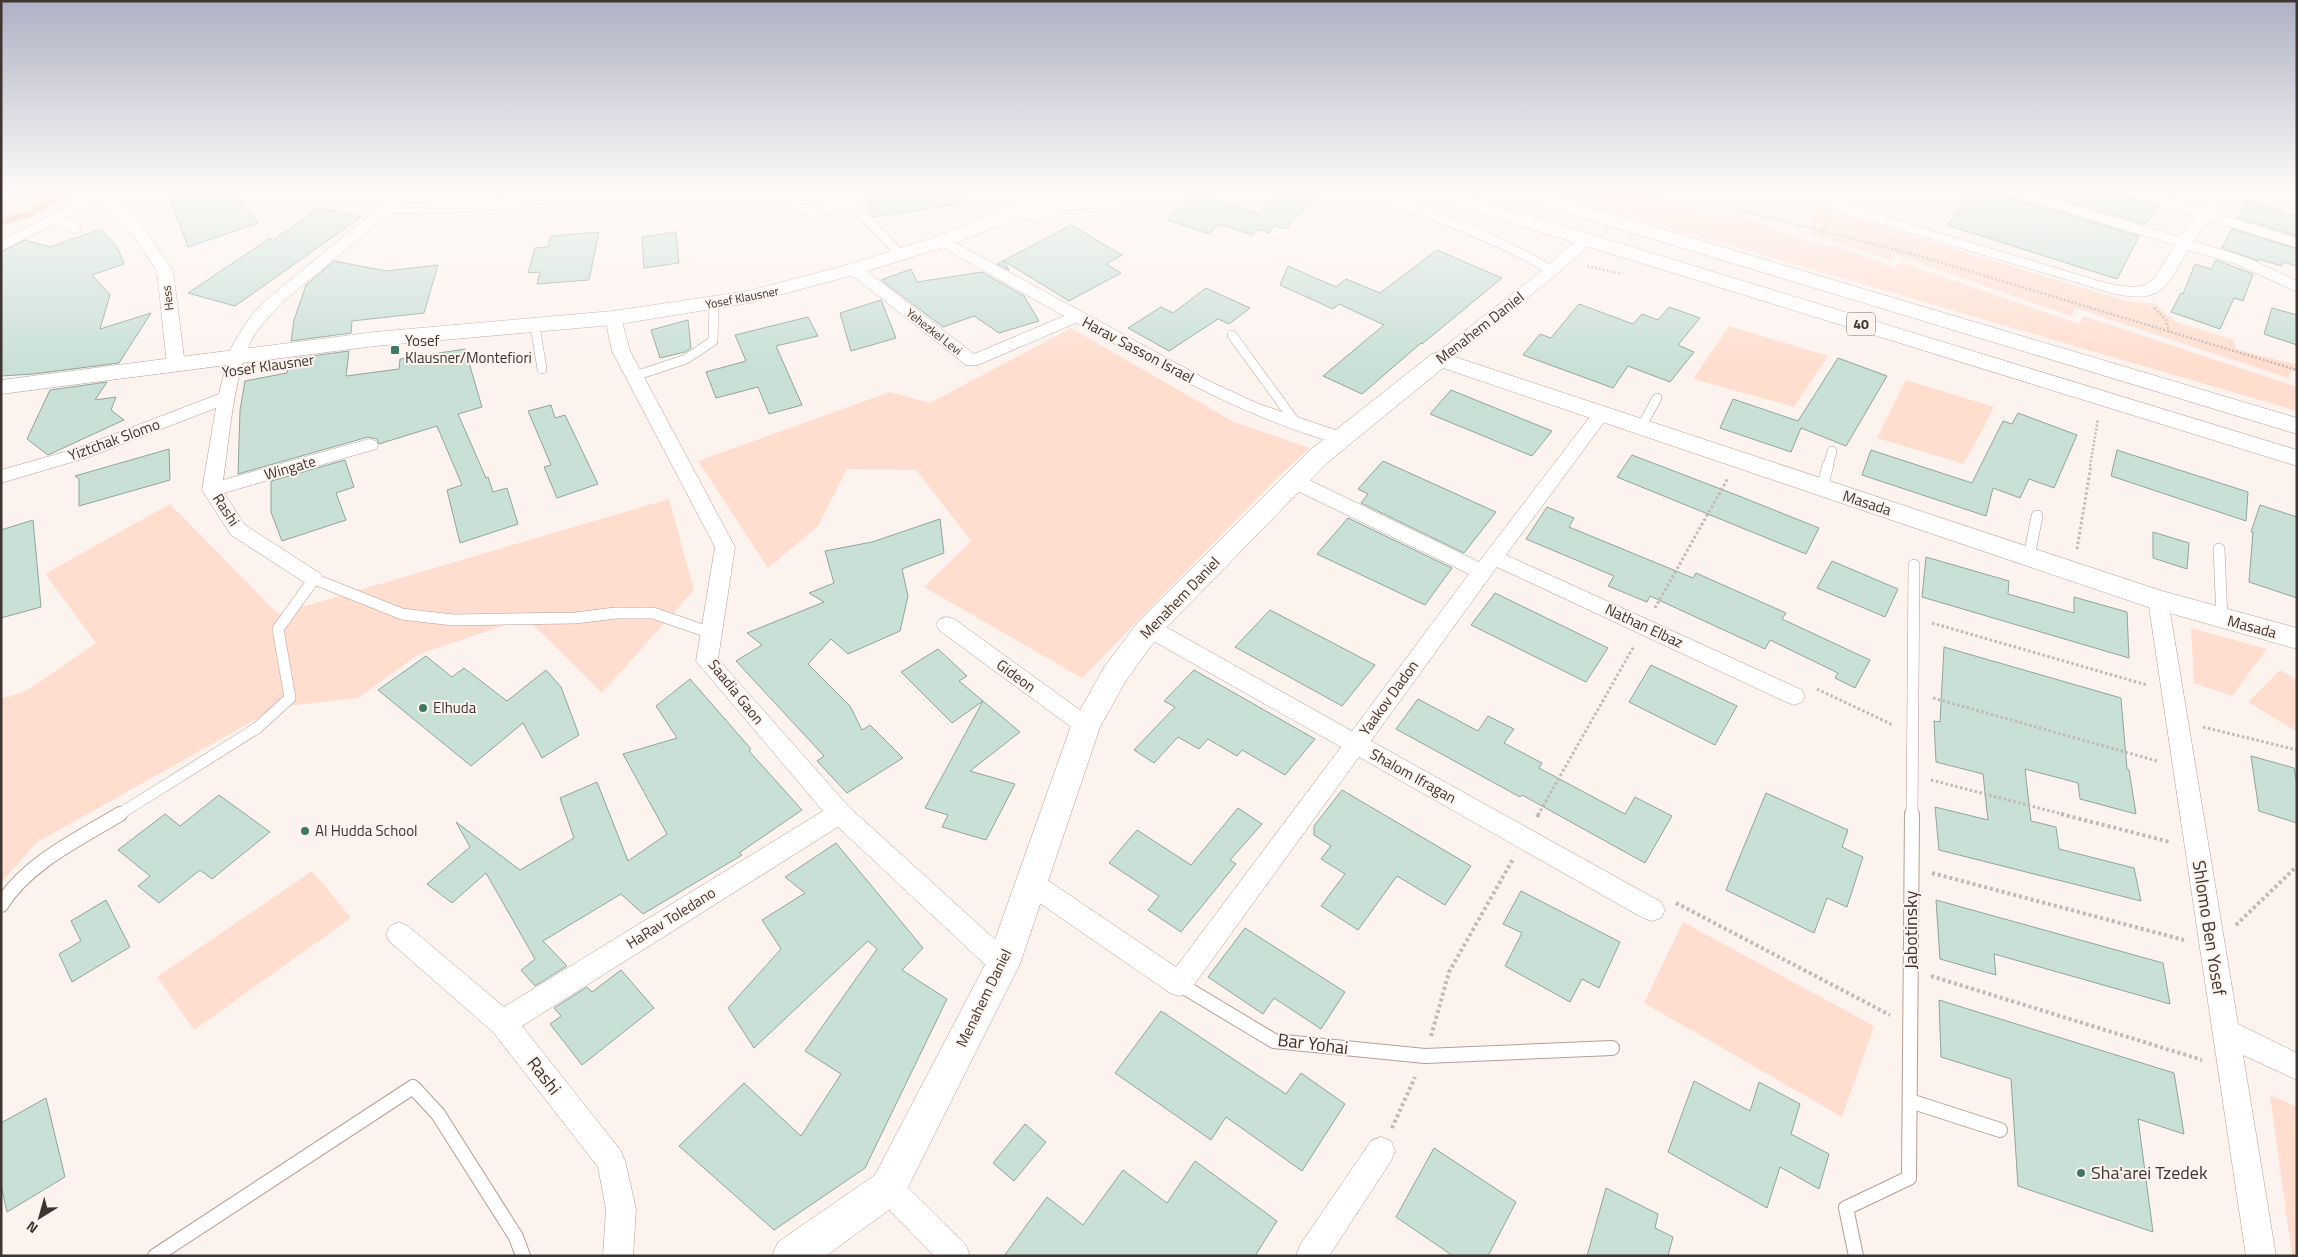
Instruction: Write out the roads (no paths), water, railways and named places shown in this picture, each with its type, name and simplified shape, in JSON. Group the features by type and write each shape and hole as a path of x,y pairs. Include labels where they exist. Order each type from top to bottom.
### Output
{"main road":[{"name":"Yosef Klausner","path":"1,402 234,364 714,304 788,288 920,249"},
{"name":"40","path":"1614,249 2297,458"},
{"name":"40","path":"1707,249 2297,426"},
{"name":"Masada","path":"1440,359 2158,600 2297,639"},
{"name":"Menahem Daniel","path":"888,1188 1004,964 1030,883 1086,726 1114,674 1148,628 1318,457 1343,439 1440,359"},
{"name":"Yosef Klausner","path":"1,387 176,365 234,364"},
{"path":"792,1256 888,1188"}],"street":[{"name":"Hess","path":"150,249 165,271 176,365"},
{"name":"Rashi","path":"314,579 238,530 212,490 226,398 234,364 252,328 280,296 338,249"},
{"name":"Harav Sasson Israel","path":"957,249 1077,317 1203,384 1253,408 1343,439"},
{"name":"Menahem Daniel","path":"1440,359 1545,276 1576,249"},
{"path":"1976,249 2125,292 2139,292 2152,289 2160,284 2179,249"},
{"path":"2198,249 2242,261 2297,287"},
{"name":"Yehezkel Levi","path":"854,269 972,361 1077,317"},
{"name":"Saadia Gaon","path":"613,318 621,351 725,547 707,661 840,813 1004,964"},
{"name":"Yiztchak Slomo","path":"1,477 82,454 226,398"},
{"name":"Yaakov Dadon","path":"1179,984 1487,564 1601,414"},
{"name":"Wingate","path":"212,490 369,445"},
{"name":"Nathan Elbaz","path":"1294,481 1487,564 1644,627 1794,696"},
{"name":"Shlomo Ben Yosef","path":"2158,600 2261,1256"},
{"name":"Gideon","path":"946,626 1086,726"},
{"name":"Shalom Ifragan","path":"1148,628 1652,910"},
{"name":"HaRav Toledano","path":"503,1023 840,813"},
{"name":"Bar Yohai","path":"1030,883 1179,984"},
{"name":"Rashi","path":"399,934 503,1023 611,1161 621,1209 618,1256"},
{"path":"2226,1032 2297,1067"},
{"path":"1311,1256 1381,1151"},
{"path":"888,1188 955,1256"}],"lane":[{"path":"895,249 901,255"},
{"path":"1510,249 1536,260 1549,269 1545,276"},
{"path":"635,376 691,357 704,350 713,341 714,304"},
{"path":"535,326 542,369"},
{"path":"1232,336 1246,358 1282,398 1296,423"},
{"path":"1641,427 1657,398"},
{"path":"1822,488 1832,451"},
{"path":"2029,557 2037,516"},
{"path":"2219,549 2222,619"},
{"name":"Jabotinsky","path":"1856,1256 1846,1208 1909,1178 1914,565"},
{"path":"1,905 10,892 46,860 257,728 290,698 278,629 314,579 402,614 453,620 517,620 575,618 616,613 653,613 711,633"},
{"name":"Bar Yohai","path":"1179,984 1274,1041 1425,1056 1612,1048"},
{"path":"155,1256 413,1087 438,1114 516,1237 523,1256"},
{"path":"1910,1102 2000,1130"}],"place":[{"name":"Yosef Klausner/Montefiori","path":"395,350"},
{"name":"Elhuda","path":"423,708"},
{"name":"Al Hudda School","path":"305,831"},
{"name":"Sha'arei Tzedek","path":"2081,1173"}]}
